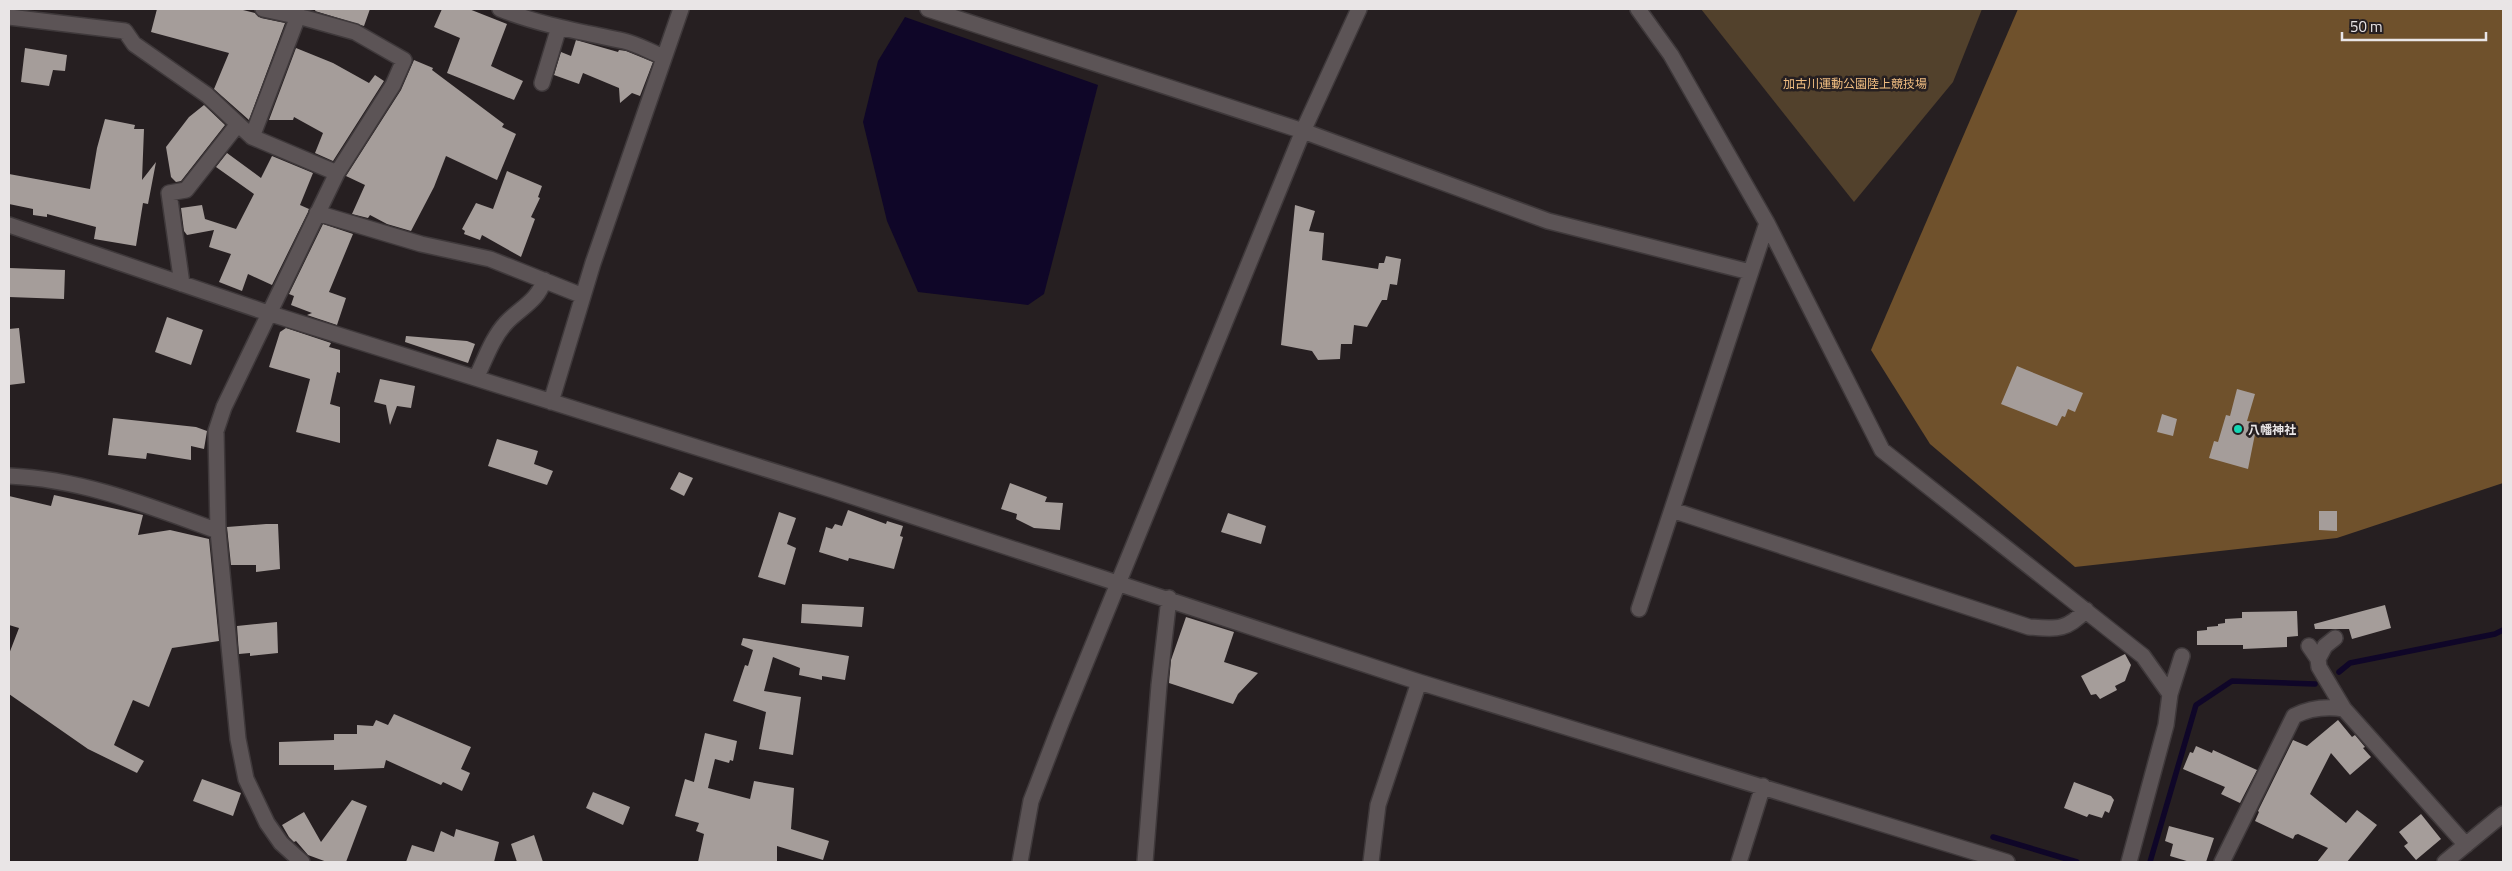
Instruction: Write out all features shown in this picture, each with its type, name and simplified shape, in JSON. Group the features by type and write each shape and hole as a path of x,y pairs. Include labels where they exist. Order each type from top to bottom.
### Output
{"street":[{"path":"263,9 297,12 355,32 404,60 393,85 337,173 268,313 224,407 216,431 218,531 238,739 246,779 267,823 281,843 302,862"},
{"path":"500,9 520,17 600,38 626,42 664,57"},
{"path":"551,402 583,296 681,9"},
{"path":"928,9 1303,131 1548,221 1750,272"},
{"path":"1020,862 1031,801 1117,582 1303,131 1358,9"},
{"path":"1638,9 1671,55 1767,223 1882,450 2143,656 2170,694"},
{"path":"252,137 297,12"},
{"path":"9,17 125,31 134,44 207,96 252,137 337,173"},
{"path":"542,83 559,27"},
{"path":"182,284 169,193 186,190 238,124"},
{"path":"317,213 421,244 490,259 583,296"},
{"path":"1639,609 1767,223"},
{"path":"9,225 268,313 1169,598 1419,682 2007,862"},
{"path":"476,378 497,334 506,322 541,292 544,280"},
{"path":"9,476 40,477 103,490 218,531"},
{"path":"1672,510 2029,627 2059,629 2074,622 2086,610"},
{"path":"1145,862 1159,685 1169,598"},
{"path":"2318,659 2325,646 2335,638"},
{"path":"2309,646 2318,659 2319,667 2344,709 2466,845"},
{"path":"2129,862 2166,725 2170,694 2182,656"},
{"path":"1371,862 1378,805 1419,682"},
{"path":"2222,862 2294,716 2307,710 2329,707 2344,709"},
{"path":"1739,862 1763,786"},
{"path":"2445,862 2503,814"}],"green space":[{"name":"加古川運動公園陸上競技場","path":"1701,9 1982,9 1953,82 1854,202"}],"shaded area":[{"path":"2018,9 2503,9 2503,483 2337,538 2075,567 1930,444 1871,350"},
{"path":"905,17 1098,85 1044,294 1028,305 918,292 887,221 863,122 878,61"}],"building":[{"path":"157,9 239,9 255,13 261,18 285,23 249,120 214,89 229,53 151,32"},
{"path":"316,9 370,9 364,26 315,11"},
{"path":"442,9 469,9 507,24 491,66 523,81 514,100 447,73 460,38 434,27"},
{"path":"576,40 618,52 619,50 626,51 653,62 640,96 632,93 620,103 619,88 583,73 579,84 554,75 561,52 571,56"},
{"path":"25,48 67,55 65,71 53,70 49,86 21,82"},
{"path":"296,48 333,63 369,83 375,75 384,81 333,161 315,153 323,133 294,117 293,120 269,120"},
{"path":"414,60 433,68 432,70 504,124 502,127 516,134 497,180 446,156 434,187 411,231 387,224 370,215 368,218 352,214 365,185 346,176 401,90"},
{"path":"204,105 225,125 181,181 176,182 171,177 166,147 189,117"},
{"path":"105,119 135,125 134,129 144,129 142,180 156,162 148,204 143,203 136,246 94,239 96,227 47,214 47,217 33,215 33,209 9,204 9,174 90,189 97,148"},
{"path":"227,153 261,178 272,156 313,173 300,205 309,209 308,212 272,285 248,274 242,291 219,282 231,254 209,247 214,230 187,235 184,231 181,208 202,205 205,219 236,229 254,194 216,167"},
{"path":"507,171 542,186 538,197 540,198 531,217 535,219 521,257 482,235 480,240 464,234 465,231 462,229 476,203 493,209"},
{"path":"1295,205 1315,211 1309,231 1324,233 1322,260 1378,269 1379,263 1384,263 1386,256 1401,259 1397,285 1390,284 1387,300 1382,300 1367,327 1354,325 1352,344 1341,344 1340,359 1318,360 1312,351 1281,345"},
{"path":"323,224 353,234 329,292 346,298 337,325 307,315 312,313 291,305 294,296 289,294"},
{"path":"9,268 65,270 64,299 9,297"},
{"path":"167,317 203,330 191,365 155,352"},
{"path":"19,328 25,383 9,385 9,329"},
{"path":"286,328 331,343 329,347 340,350 340,373 337,372 330,404 340,407 340,443 296,432 310,379 269,367 280,332"},
{"path":"406,336 467,341 475,344 468,363 405,342"},
{"path":"2017,366 2083,393 2075,412 2068,409 2065,417 2062,416 2057,426 2001,404"},
{"path":"380,379 415,386 411,408 397,406 390,425 386,405 374,402"},
{"path":"2237,389 2255,394 2247,421 2253,422 2250,433 2255,434 2248,469 2209,458 2214,441 2218,442 2226,415 2230,416"},
{"path":"2162,414 2177,419 2173,436 2157,432"},
{"path":"113,418 196,427 207,431 204,449 191,446 191,460 147,453 146,459 108,455"},
{"path":"497,439 538,451 534,464 553,471 547,485 488,466"},
{"path":"679,472 693,478 684,496 670,489"},
{"path":"1010,483 1047,497 1045,502 1063,503 1060,530 1034,528 1016,519 1017,514 1001,509"},
{"path":"54,495 143,515 138,535 170,530 209,539 219,641 172,648 149,707 133,700 114,745 144,761 137,773 88,749 9,694 9,654 19,628 9,625 9,496 51,506"},
{"path":"848,510 886,524 887,521 903,526 900,536 903,537 894,569 849,558 848,561 819,552 826,527 832,529 835,524 842,526"},
{"path":"2319,511 2337,511 2337,531 2319,530"},
{"path":"779,512 796,518 787,544 796,548 785,585 758,577"},
{"path":"1228,513 1266,526 1261,544 1221,532"},
{"path":"278,524 280,569 256,572 256,565 231,565 227,527"},
{"path":"802,604 864,607 862,627 801,623"},
{"path":"2385,605 2391,628 2352,639 2349,629 2315,629 2314,624"},
{"path":"2297,611 2298,636 2287,637 2287,647 2243,649 2243,645 2197,645 2197,631 2207,630 2207,627 2225,623 2225,619 2242,618 2242,612"},
{"path":"1186,617 1234,632 1224,662 1258,673 1238,694 1233,704 1169,683 1171,660"},
{"path":"277,622 278,653 250,656 250,653 239,654 237,626"},
{"path":"743,638 849,656 845,680 822,676 822,680 799,675 800,668 773,657 764,691 801,697 793,755 759,749 766,712 733,701 745,665 748,666 753,650 741,645"},
{"path":"2125,654 2131,665 2125,681 2115,686 2117,690 2100,699 2096,694 2091,695 2081,676"},
{"path":"394,714 471,747 461,769 470,773 462,791 443,782 441,785 386,760 384,768 334,770 334,765 279,765 279,742 334,740 334,734 357,734 357,725 373,726 376,720 388,725"},
{"path":"2338,720 2352,737 2355,735 2371,757 2350,775 2331,753 2310,794 2346,823 2357,810 2377,825 2347,862 2317,862 2328,848 2298,834 2293,839 2255,821 2258,811 2293,740 2307,746"},
{"path":"705,733 737,741 733,761 730,760 729,763 715,759 708,788 750,799 754,781 794,788 791,829 829,841 823,860 777,846 777,862 698,862 704,834 696,831 699,823 675,816 685,779 694,782"},
{"path":"2196,746 2212,753 2213,750 2257,770 2240,803 2221,794 2225,787 2183,769 2190,752 2193,753"},
{"path":"202,779 241,793 233,816 193,801"},
{"path":"2074,782 2111,796 2114,800 2109,813 2105,811 2102,818 2089,814 2087,817 2064,808"},
{"path":"593,792 630,807 623,825 586,808"},
{"path":"352,800 367,806 346,862 327,862 308,855 296,841 294,842 289,837 282,825 304,812 321,842"},
{"path":"2421,814 2441,839 2416,860 2404,846 2408,843 2399,832"},
{"path":"2169,826 2214,838 2206,862 2190,862 2170,856 2173,844 2165,841"},
{"path":"456,829 499,842 494,862 406,862 412,845 434,852 441,831 454,837"},
{"path":"534,835 543,862 517,862 511,844"}],"waterway":[{"path":"2339,672 2350,663 2495,634 2503,630"},
{"path":"2150,862 2196,705 2232,681 2315,684"},
{"path":"1993,837 2077,862"}],"place":[{"name":"八幡神社","path":"2238,429"}]}
